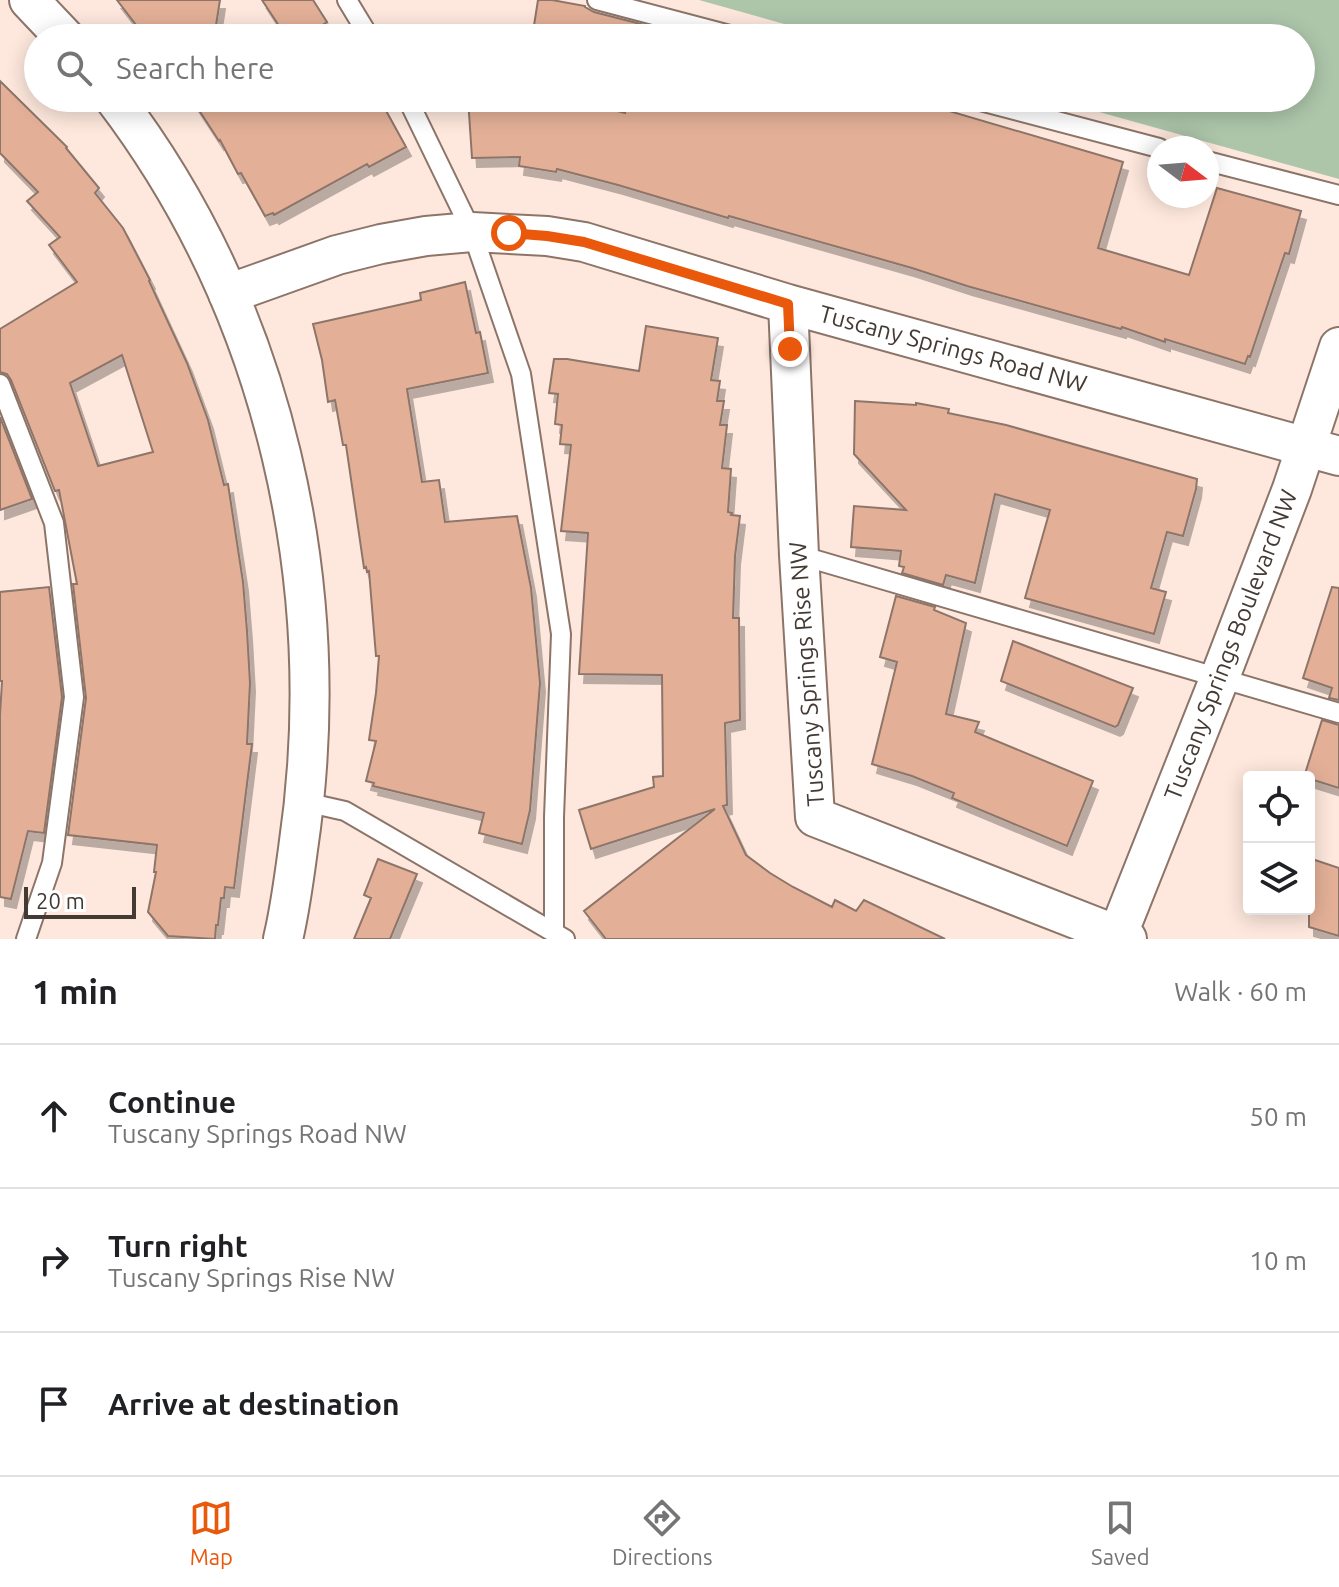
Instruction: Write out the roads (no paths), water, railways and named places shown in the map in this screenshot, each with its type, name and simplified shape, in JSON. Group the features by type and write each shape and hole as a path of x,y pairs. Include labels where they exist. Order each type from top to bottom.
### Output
{"street":[{"path":"29,0 52,24"},
{"path":"124,112 168,177 201,234 228,294 254,359 290,492 302,561 311,681 305,802 283,939"},
{"name":"Tuscany Springs Road NW","path":"228,294 337,255 381,244 472,232 547,236 584,242 788,304 1323,451"},
{"name":"Tuscany Springs Rise NW","path":"788,304 815,817 1120,938"},
{"name":"Tuscany Springs Boulevard NW","path":"1120,938 1292,489 1323,451 1339,347"}],"lane":[{"path":"347,0 362,24"},
{"path":"597,0 688,24"},
{"path":"414,112 472,232 521,374 561,634 554,817 560,936"},
{"path":"1022,112 1147,145"},
{"path":"1219,164 1339,195"},
{"path":"0,384 54,523 74,697 52,863 26,939"},
{"path":"799,555 1339,713"},
{"path":"305,802 345,811 560,936"}]}
